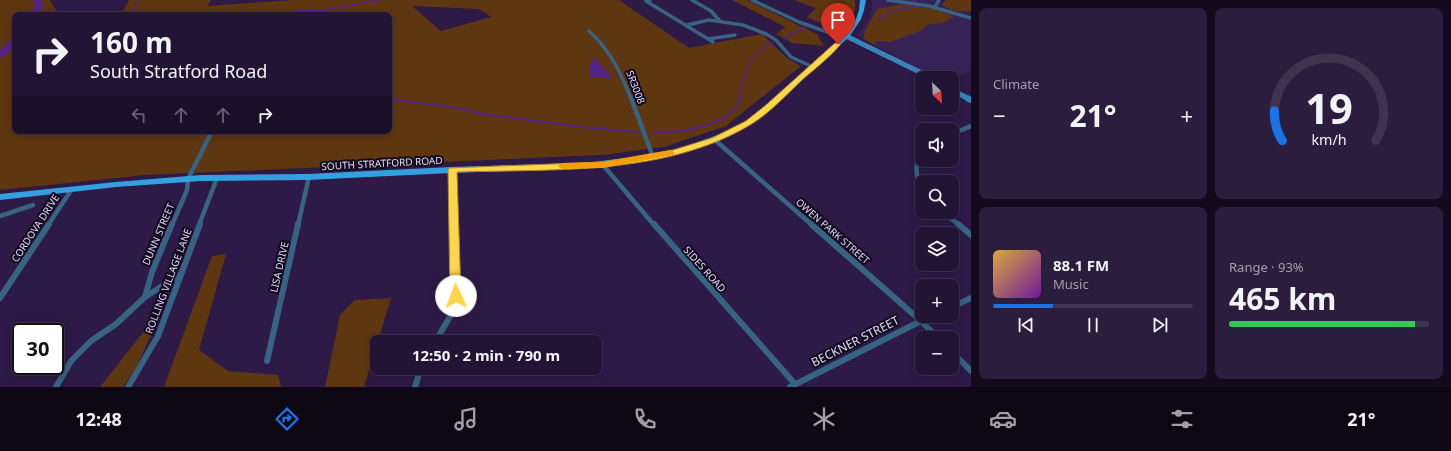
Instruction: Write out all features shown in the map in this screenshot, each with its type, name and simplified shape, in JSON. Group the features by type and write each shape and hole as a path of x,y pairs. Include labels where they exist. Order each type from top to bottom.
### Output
{"main road":[{"name":"SOUTH STRATFORD ROAD","path":"0,197 72,188 188,179 309,177 603,165 653,157 714,140 748,122 769,107 845,37 858,20 863,9 863,0"},
{"path":"845,37 915,73"},
{"path":"845,37 917,71"},
{"path":"959,94 971,100"}],"street":[{"path":"650,0 646,1 712,42"},
{"path":"692,0 711,11 719,20"},
{"path":"752,0 779,13 845,37"},
{"path":"888,0 935,7 971,18"},
{"path":"935,7 939,0"},
{"path":"686,25 704,21 719,20 743,24 776,40 791,57 813,67"},
{"name":"SR3008","path":"589,31 598,39 621,72 653,157"},
{"path":"708,39 735,35"},
{"path":"959,131 971,126"},
{"name":"DUNN STREET","path":"144,297 152,272 187,190 188,179 210,134"},
{"name":"OWEN PARK STREET","path":"714,140 915,316"},
{"name":"SIDES ROAD","path":"603,165 792,386"},
{"path":"439,335 452,312 456,296 452,170"},
{"name":"LISA DRIVE","path":"267,361 309,177"},
{"name":"ROLLING VILLAGE LANE","path":"128,387 158,336 217,178"},
{"name":"CORDOVA DRIVE","path":"0,298 72,188"},
{"path":"0,216 32,205"},
{"path":"952,219 971,235"},
{"path":"56,387 71,361 91,341 116,324 144,297 181,274"},
{"path":"959,304 971,298"},
{"name":"BECKNER STREET","path":"792,386 917,323"},
{"name":"OWEN PARK STREET","path":"923,323 931,331"},
{"path":"959,359 971,371"},
{"path":"415,387 419,375"}],"shaded area":[{"path":"0,0 50,0 57,12 12,12 12,134 392,134 392,12 100,12 123,11 129,0 211,0 207,6 293,0 619,0 689,48 762,34 787,58 801,66 726,126 664,147 601,155 145,175 0,190","holes":["412,6 479,9 491,17 441,31"]},
{"path":"732,0 747,0 817,34 824,46 792,43 776,34 785,27"},
{"path":"794,0 855,0 855,12 838,29 832,28 807,17 816,8"},
{"path":"871,0 936,0 971,8 971,71 959,76 959,71 923,71 860,37 857,34 870,18 872,4"},
{"path":"945,0 971,0 971,11 949,9 942,5"},
{"path":"902,4 933,9 954,16 943,23 927,25 920,31 890,42 875,41 875,44 880,48 864,39 864,33 877,9"},
{"path":"310,9 324,12 286,12"},
{"path":"592,58 595,59 612,77 590,77 589,69"},
{"path":"226,254 199,350 228,371 278,375 281,387 164,387 212,256"},
{"path":"391,298 380,335 370,335 370,367 364,387 325,387 340,315 355,300"},
{"path":"152,321 154,328 137,366 123,387 100,387"}],"waterway":[{"path":"36,12 39,5 37,0"},
{"path":"133,12 139,0"},
{"path":"321,11 378,0"},
{"path":"879,20 885,17 890,11 918,6"},
{"path":"821,23 843,21"},
{"path":"784,38 806,27"},
{"path":"740,99 743,81 753,59 765,47 773,42"},
{"path":"0,55 12,44"},
{"path":"653,133 689,129 716,122 727,116 735,108 740,98"},
{"path":"392,99 446,106 489,115 590,128 639,132"}],"slow traffic":[{"path":"562,166 603,165 671,153"}],"route":[{"path":"456,296 452,170 603,165 653,157 714,140 748,122 769,107 838,44"}]}
